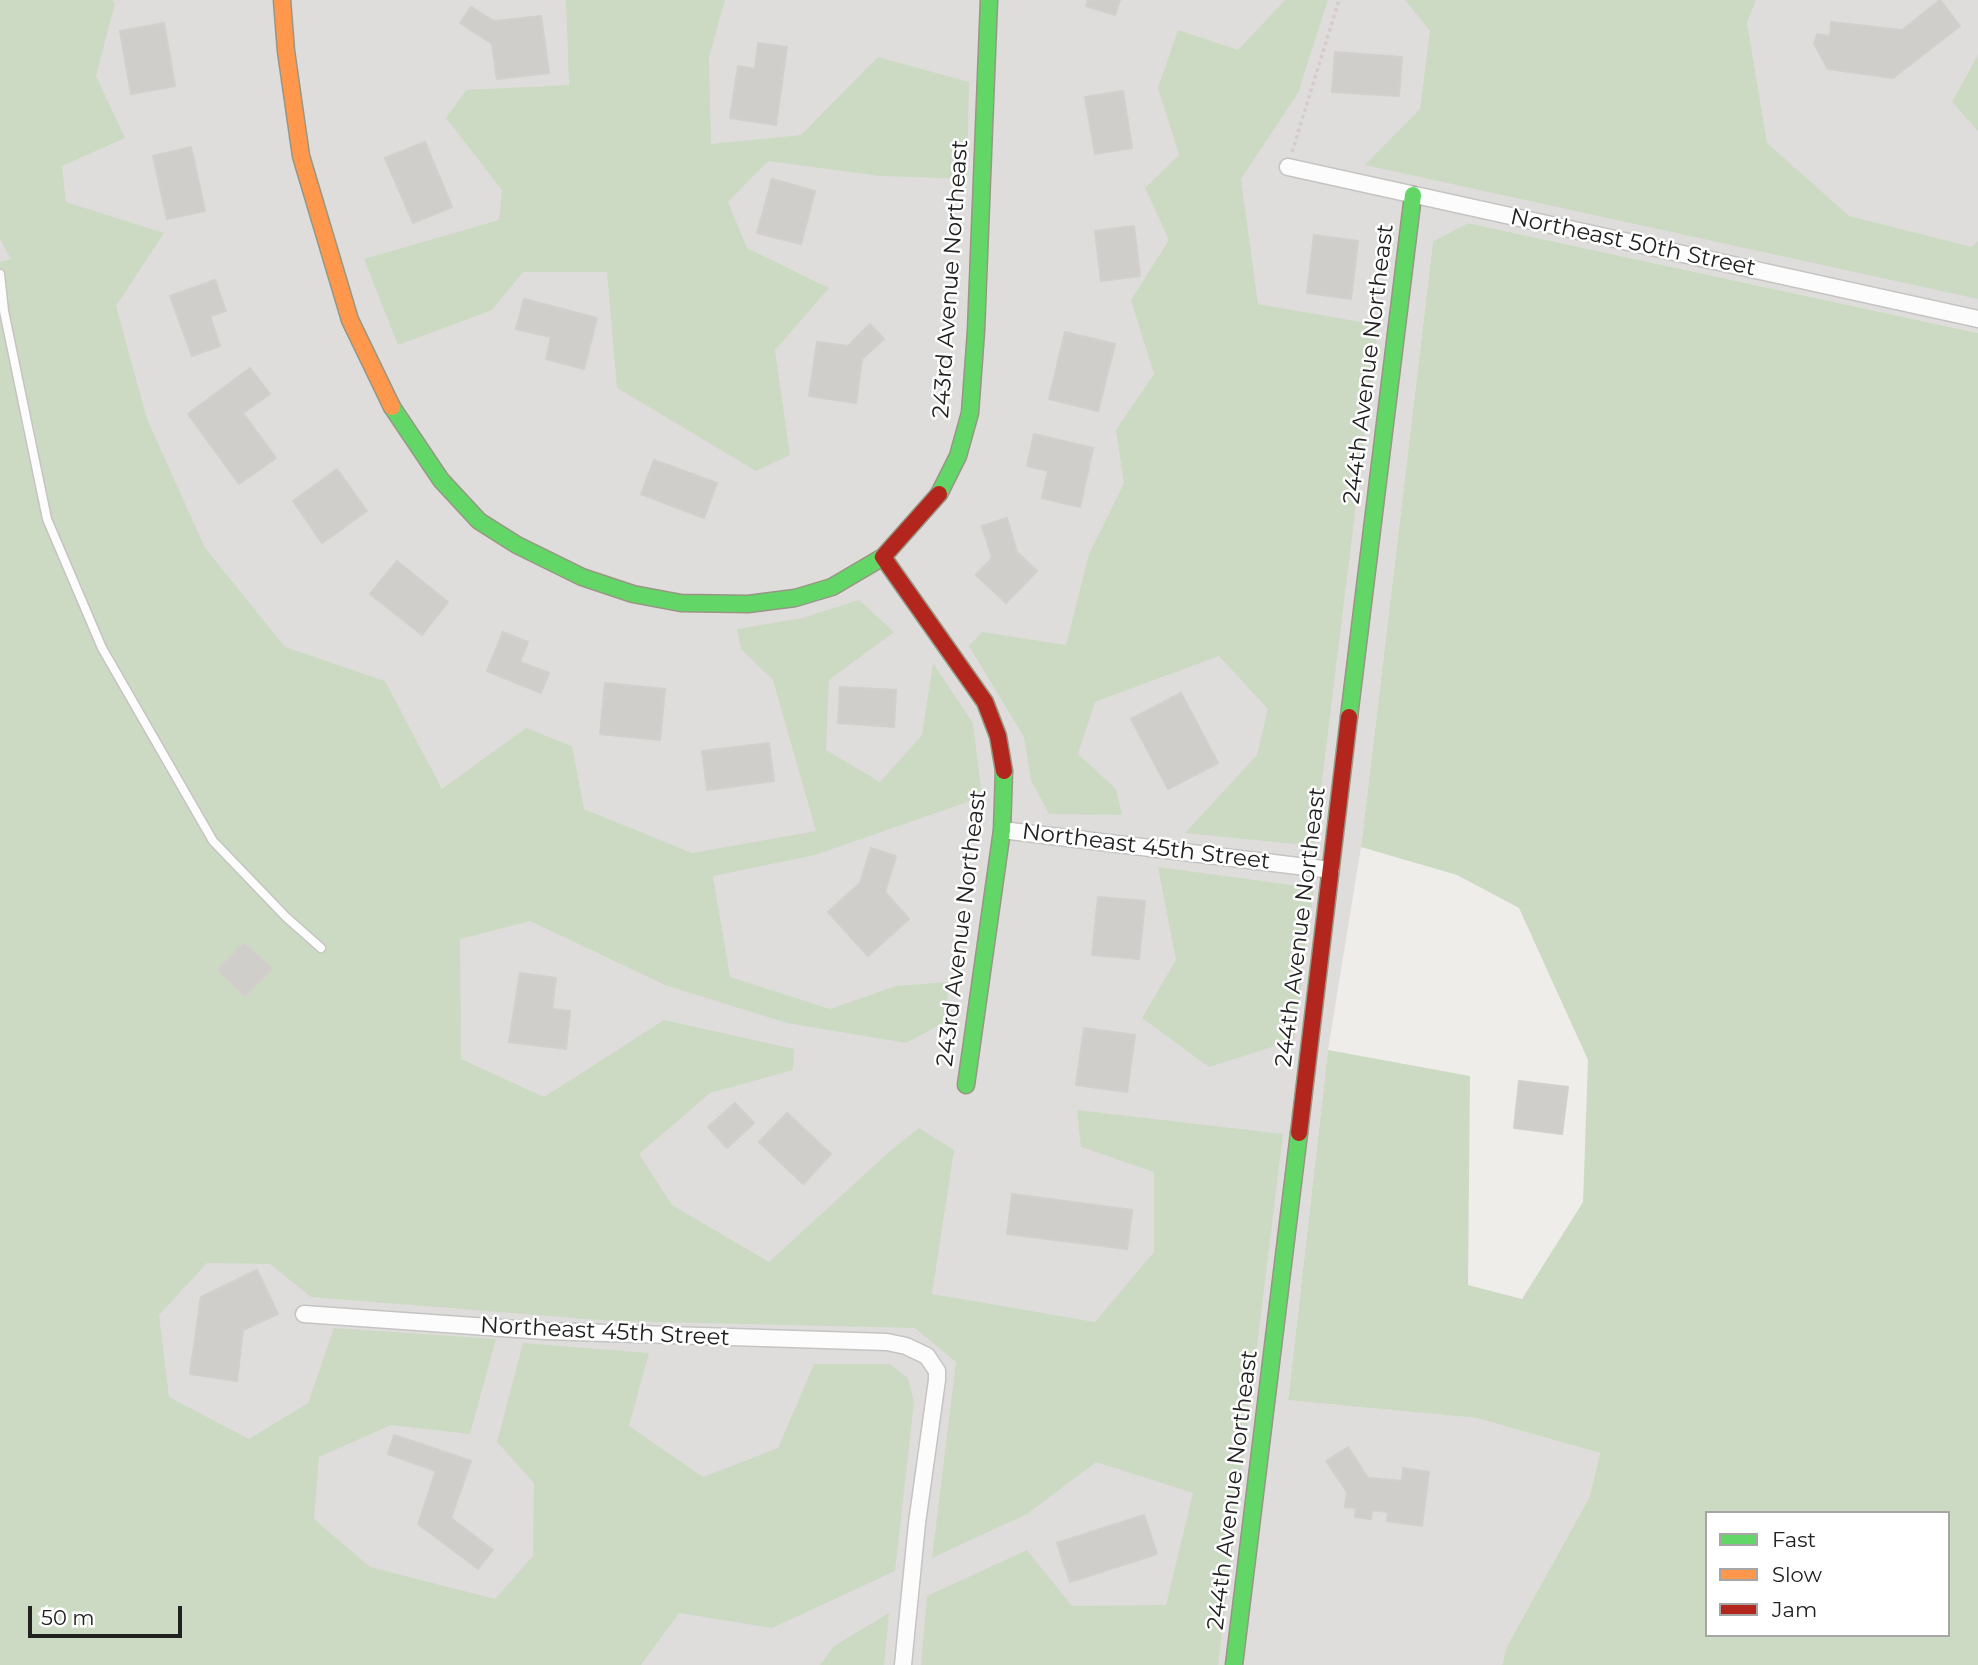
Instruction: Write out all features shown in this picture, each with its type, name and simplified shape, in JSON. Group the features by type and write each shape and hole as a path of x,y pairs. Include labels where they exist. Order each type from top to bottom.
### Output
{"street":[{"path":"282,0 286,51 301,156 350,320 394,411 441,481 479,521 517,545 582,577 633,594 681,603 748,604 795,598 832,587 883,557"},
{"name":"243rd Avenue Northeast","path":"965,1085 1002,830 1004,771 998,736 985,702 883,557 940,494 958,456 970,413 976,331 989,0"},
{"name":"Northeast 50th Street","path":"1287,167 1978,318"},
{"name":"244th Avenue Northeast","path":"1234,1665 1413,195"},
{"name":"Northeast 45th Street","path":"1002,830 1331,870"},
{"name":"Northeast 45th Street","path":"304,1314 545,1331 887,1342 906,1346 927,1356 937,1371 917,1523 903,1665"}],"lane":[{"path":"0,274 4,311 47,519 102,648 213,841 286,917 321,948"}],"path":[{"path":"1287,167 1339,0"}],"shaded area":[{"path":"0,0 1978,0 1978,333 1468,223 1433,241 1361,847 1328,1050 1288,1399 1476,1418 1600,1453 1589,1498 1507,1646 1502,1665 0,1665"}],"green space":[{"path":"0,0 112,0 115,3 96,76 125,138 62,166 66,202 164,233 116,306 147,419 205,548 285,647 385,681 442,789 526,728 572,746 584,809 692,853 816,831 773,680 741,649 737,629 802,618 859,600 894,632 829,680 826,750 880,782 922,735 933,663 973,723 982,797 815,855 713,876 730,977 830,1009 896,986 949,982 945,1022 906,1043 787,1023 665,985 530,921 460,939 461,1059 544,1097 664,1020 794,1049 793,1070 710,1093 639,1154 672,1205 769,1262 919,1128 954,1150 932,1294 1095,1322 1154,1252 1154,1172 1081,1147 1077,1110 1283,1134 1218,1665 921,1665 927,1596 1027,1550 1072,1606 1166,1605 1193,1493 1096,1462 1027,1514 932,1558 956,1362 915,1328 612,1321 311,1297 270,1264 207,1263 159,1315 169,1397 249,1439 308,1403 334,1328 496,1339 470,1434 391,1425 319,1457 314,1519 370,1567 495,1599 533,1556 534,1483 497,1442 523,1343 649,1353 629,1426 703,1477 778,1448 814,1364 890,1364 908,1378 914,1402 895,1571 772,1628 679,1613 641,1665 0,1665 0,262 11,259 0,239"},
{"path":"566,0 725,0 709,57 711,144 801,135 878,57 969,82 967,179 880,176 768,161 728,202 747,248 829,288 775,350 790,455 756,471 617,388 607,272 523,272 492,310 398,345 364,259 499,220 502,190 446,118 466,90 569,85"},
{"path":"1285,0 1328,0 1298,93 1241,179 1258,304 1378,325 1314,846 1185,833 1257,755 1268,709 1219,656 1095,702 1078,754 1116,789 1122,815 1049,814 1031,780 1024,737 969,646 982,632 1066,645 1089,554 1124,483 1116,430 1154,374 1131,300 1169,240 1145,188 1179,155 1158,88 1178,30 1238,50"},
{"path":"1405,0 1756,0 1747,23 1767,143 1849,216 1972,247 1978,241 1978,299 1365,165 1420,109 1430,31"},
{"path":"1978,55 1978,131 1952,102"},
{"path":"1468,223 1978,333 1978,1665 1502,1665 1507,1646 1589,1498 1600,1453 1476,1418 1288,1400 1328,1050 1470,1076 1468,1285 1522,1299 1583,1202 1588,1060 1519,908 1457,875 1361,847 1433,241"},
{"path":"1158,867 1314,888 1294,1040 1209,1067 1142,1018 1176,960"},
{"path":"889,1613 884,1665 820,1665 834,1646"}],"building":[{"path":"1088,0 1120,0 1115,15 1086,6"},
{"path":"1940,0 1960,26 1893,78 1828,69 1814,44 1817,34 1830,36 1831,22 1902,30"},
{"path":"471,7 494,21 541,16 549,73 497,79 492,44 460,23"},
{"path":"164,23 175,86 131,94 120,31"},
{"path":"758,43 787,47 776,125 730,118 738,66 755,69"},
{"path":"1335,52 1402,57 1399,96 1332,92"},
{"path":"1123,91 1132,148 1095,154 1085,97"},
{"path":"425,142 452,207 413,223 385,158"},
{"path":"191,147 205,211 167,219 153,156"},
{"path":"772,179 815,191 801,244 757,233"},
{"path":"1134,226 1140,276 1101,281 1095,231"},
{"path":"1314,235 1358,241 1351,299 1307,293"},
{"path":"215,280 226,311 210,316 220,346 192,356 170,296"},
{"path":"524,299 597,318 584,369 546,359 551,337 516,329"},
{"path":"870,324 884,339 862,359 856,403 809,396 817,342 848,346"},
{"path":"1065,332 1115,344 1098,411 1049,399"},
{"path":"250,368 270,394 243,413 276,458 239,484 188,414"},
{"path":"1034,434 1093,448 1080,507 1042,498 1048,471 1027,466"},
{"path":"654,460 717,483 704,518 641,494"},
{"path":"337,469 367,511 322,543 293,501"},
{"path":"1007,518 1017,552 1037,571 1006,603 976,575 992,558 982,526"},
{"path":"397,561 448,602 422,635 370,594"},
{"path":"503,632 528,642 520,662 549,673 541,693 487,671"},
{"path":"605,683 665,689 660,740 600,734"},
{"path":"840,687 896,690 894,727 838,723"},
{"path":"1181,693 1218,763 1168,789 1131,719"},
{"path":"769,743 774,781 707,790 702,751"},
{"path":"871,848 896,856 885,892 909,919 868,956 828,912 860,883"},
{"path":"1098,897 1145,901 1139,959 1092,955"},
{"path":"244,943 272,969 245,996 218,970"},
{"path":"520,973 556,978 552,1009 570,1011 566,1049 509,1042"},
{"path":"1084,1028 1135,1035 1127,1092 1076,1085"},
{"path":"1519,1081 1568,1087 1562,1134 1514,1128"},
{"path":"735,1103 754,1123 727,1148 708,1127"},
{"path":"787,1113 831,1154 803,1184 759,1142"},
{"path":"1012,1194 1132,1210 1127,1249 1007,1234"},
{"path":"257,1270 278,1314 243,1330 237,1381 190,1374 201,1297"},
{"path":"394,1435 471,1461 451,1518 493,1550 478,1569 418,1524 436,1471 388,1454"},
{"path":"1348,1447 1368,1478 1402,1481 1403,1468 1429,1472 1422,1526 1387,1521 1388,1512 1372,1510 1371,1519 1355,1517 1356,1508 1345,1507 1347,1492 1326,1461"},
{"path":"1144,1515 1157,1554 1070,1582 1057,1543"}],"traffic: fast":[{"path":"939,494 958,456 970,413 976,331 989,0"},
{"path":"1349,717 1413,195"},
{"path":"392,407 441,480 479,521 517,545 582,577 633,594 681,603 748,604 795,598 832,587 883,557"},
{"path":"966,1085 1002,830 1004,771"},
{"path":"1234,1665 1299,1133"}],"traffic: slow":[{"path":"282,0 286,51 301,156 350,320 392,407"}],"traffic: jam":[{"path":"939,494 883,557 985,702 998,736 1004,771"},
{"path":"1299,1133 1349,717"}]}
